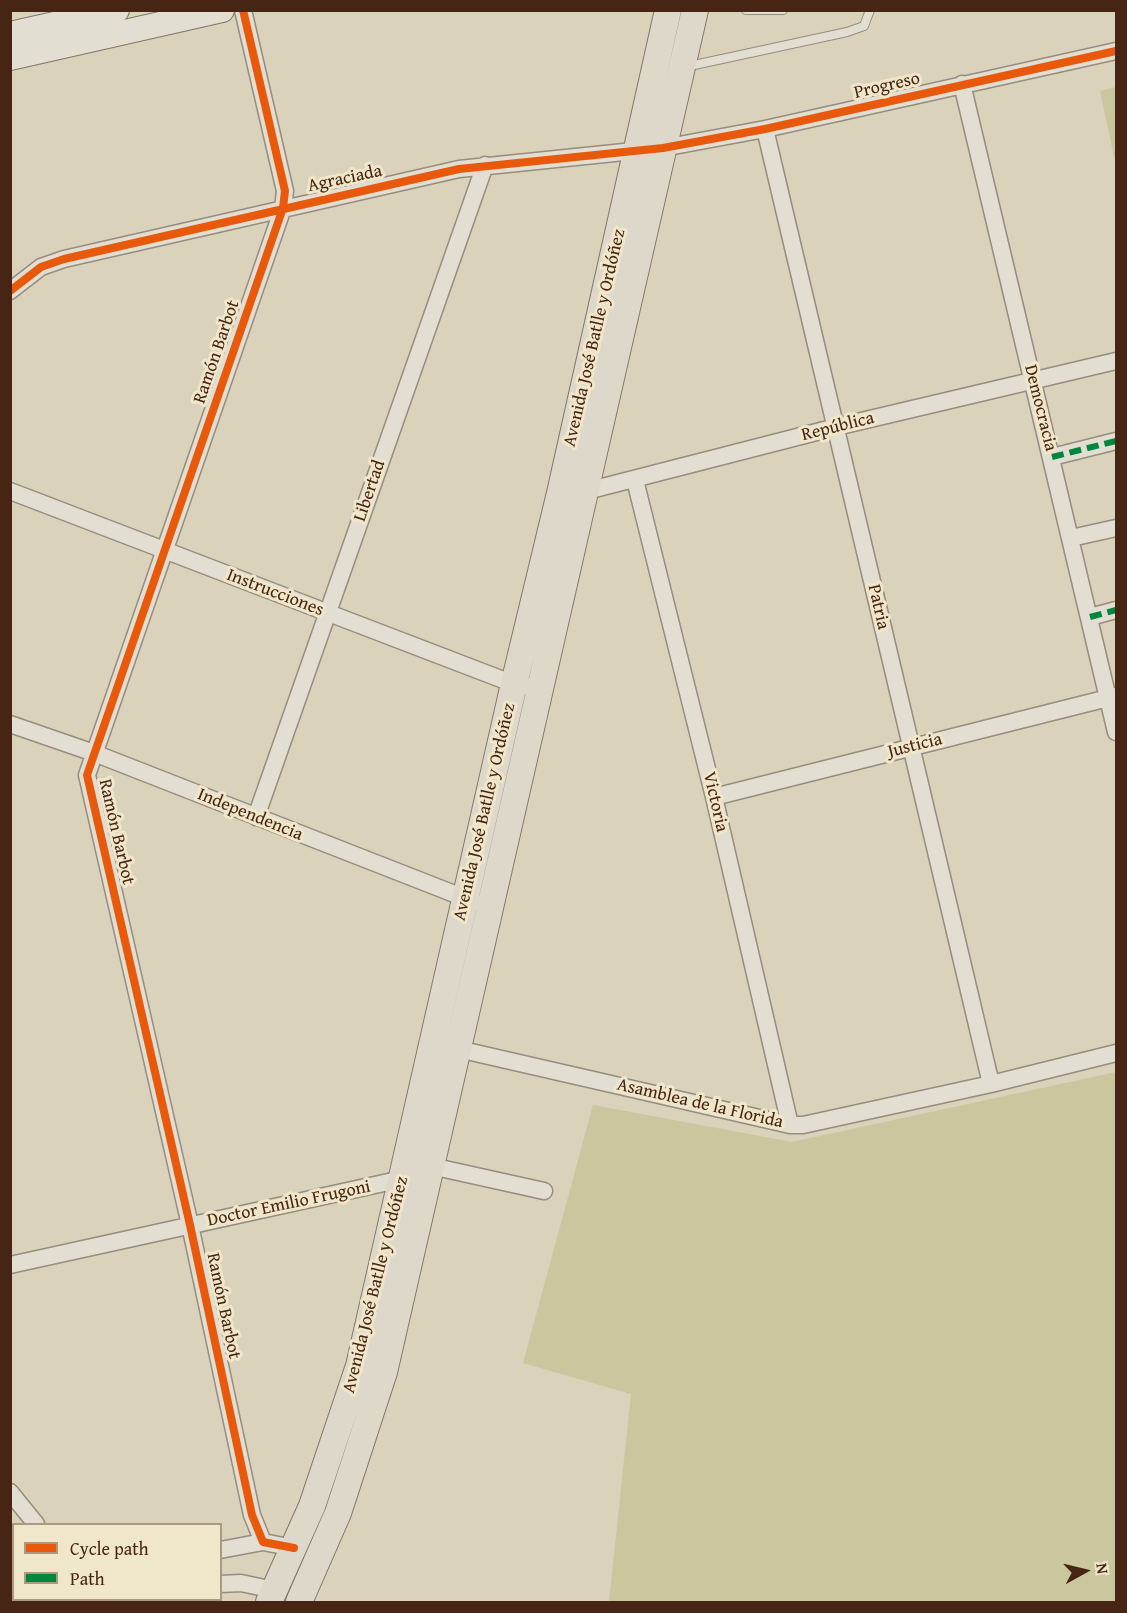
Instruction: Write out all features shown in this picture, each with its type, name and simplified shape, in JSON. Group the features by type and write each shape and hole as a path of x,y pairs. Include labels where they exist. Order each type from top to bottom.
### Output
{"main road":[{"name":"Avenida José Batlle y Ordóñez","path":"299,1602 338,1514 384,1372 541,689 573,493 636,152 668,10"},
{"name":"Avenida José Batlle y Ordóñez","path":"272,1596 294,1548 329,1459 359,1366 514,684 573,493 663,148 695,10"}],"street":[{"path":"10,34 117,10"},
{"path":"10,58 222,10"},
{"name":"Ramón Barbot","path":"243,10 285,191 283,207 87,775 190,1225 240,1464 252,1515 263,1542"},
{"name":"Progreso","path":"663,148 765,129 1116,51"},
{"name":"Democracia","path":"962,84 1090,617 1113,697 1116,732"},
{"name":"Patria","path":"765,129 991,1084"},
{"name":"Agraciada","path":"10,291 41,267 64,259 283,207 485,165 663,148"},
{"name":"Libertad","path":"256,817 485,165"},
{"name":"República","path":"573,493 635,480 836,427 1116,361"},
{"path":"1052,457 1116,441"},
{"name":"Victoria","path":"635,480 714,797 790,1125"},
{"name":"Instrucciones","path":"10,491 514,684 541,689"},
{"path":"1071,538 1116,528"},
{"path":"1090,617 1116,610"},
{"name":"Justicia","path":"714,797 1113,697"},
{"name":"Independencia","path":"10,724 94,753 465,900 490,906"},
{"name":"Asamblea de la Florida","path":"458,1049 790,1125 803,1125 991,1084 1116,1053"},
{"name":"Doctor Emilio Frugoni","path":"10,1265 429,1175 544,1191"},
{"path":"329,1459 355,1466"},
{"path":"10,1492 35,1523"},
{"path":"222,1550 263,1542 294,1548"},
{"path":"222,1584 241,1583 272,1596"}],"lane":[{"path":"746,10 783,10"},
{"path":"681,68 847,32 864,26 870,10"}],"shaded area":[{"path":"1116,87 1116,166 1100,91"},
{"path":"1116,1072 1116,1602 609,1602 631,1394 523,1363 593,1105 792,1142"}],"marked path":[{"path":"1052,457 1116,441"},
{"path":"1090,617 1116,610"}],"cycle path":[{"path":"243,10 285,191 283,208 87,775 190,1225 252,1515 263,1542 294,1548"},
{"path":"10,291 41,267 64,259 459,169 663,148 765,129 1116,51"}]}
